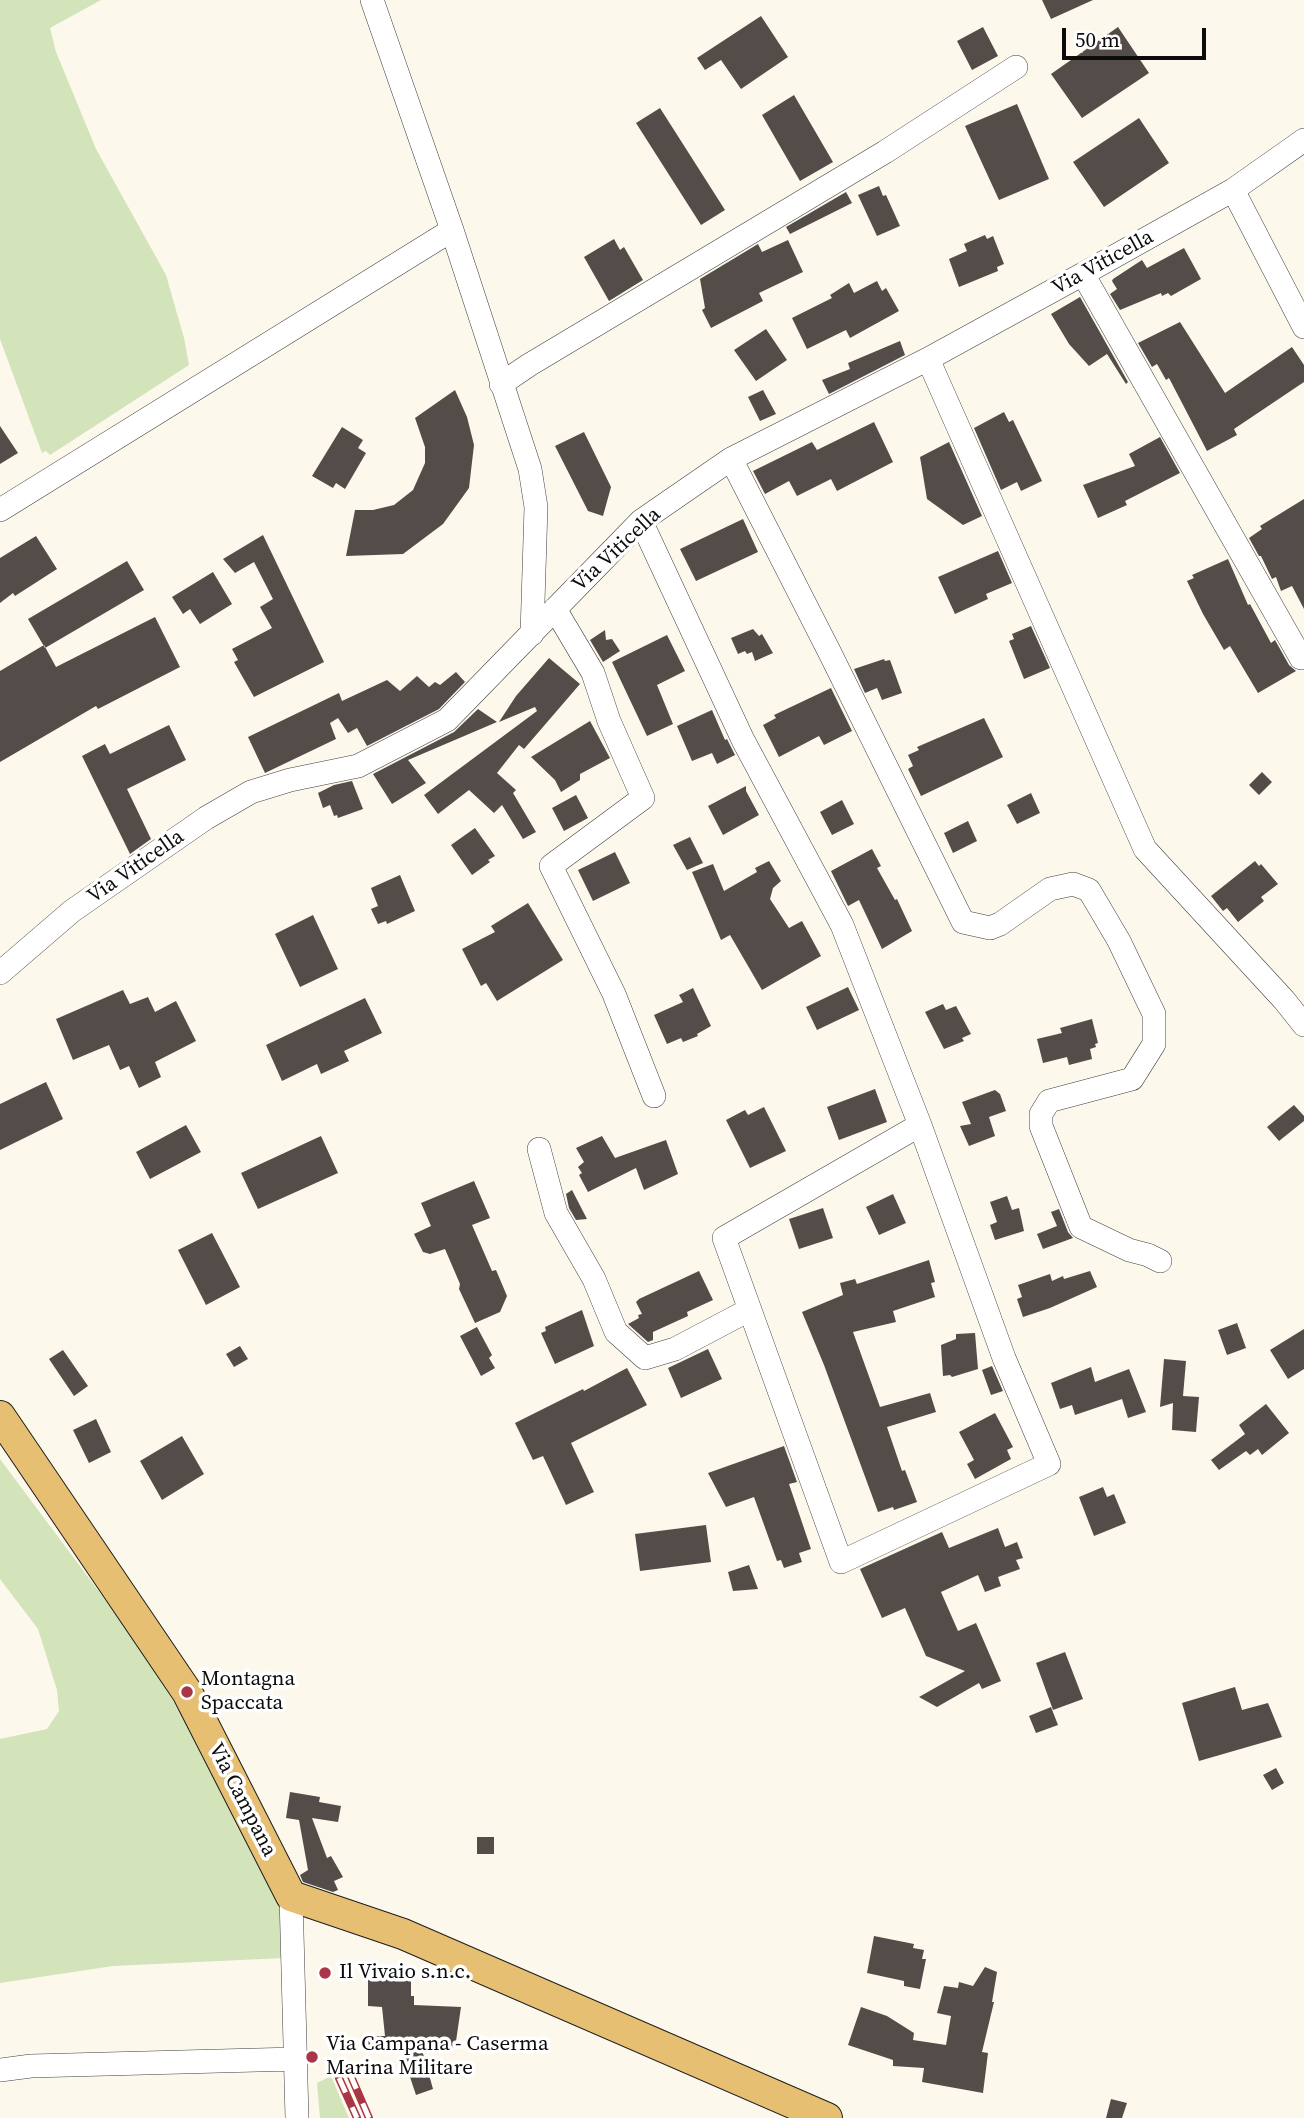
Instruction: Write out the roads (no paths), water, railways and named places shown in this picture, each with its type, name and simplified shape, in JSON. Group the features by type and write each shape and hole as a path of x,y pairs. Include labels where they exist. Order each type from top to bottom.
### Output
{"main road":[{"name":"Via Campana","path":"0,1416 187,1692 291,1896"},
{"path":"291,1896 403,1934 827,2118"}],"street":[{"path":"372,0 452,230 530,469 536,507 532,634"},
{"path":"501,384 528,365 885,152 1016,67"},
{"name":"Via Viticella","path":"0,973 72,911 205,818 251,792 290,780 358,766 447,720 641,521 731,459 928,359 1083,274 1233,190 1304,140"},
{"path":"1233,190 1304,327"},
{"path":"0,510 452,230"},
{"path":"1083,274 1301,658"},
{"path":"928,359 1145,849 1284,1000 1304,1026"},
{"path":"731,459 963,922 990,929 1050,889 1073,884 1089,890 1119,941 1154,1014 1154,1044 1132,1079 1049,1101 1041,1114 1041,1126 1082,1227 1129,1250 1160,1261"},
{"path":"641,521 743,740 842,925 920,1125 1004,1358 1049,1464 841,1562 724,1238 920,1125"},
{"path":"555,610 593,673 609,721 643,798 551,866 614,994 654,1096"},
{"path":"539,1149 556,1213 594,1279 616,1332 645,1358 675,1349 748,1310"},
{"name":"Via Campana","path":"291,1896 297,2118"},
{"path":"0,2070 31,2066 295,2059"}],"railway":[{"path":"350,2074 369,2118"},
{"path":"339,2078 357,2118"}],"place":[{"name":"Montagna Spaccata","path":"187,1692"},
{"name":"Il Vivaio s.n.c.","path":"325,1973"},
{"name":"Via Campana - Caserma Marina Militare","path":"312,2057"}]}
